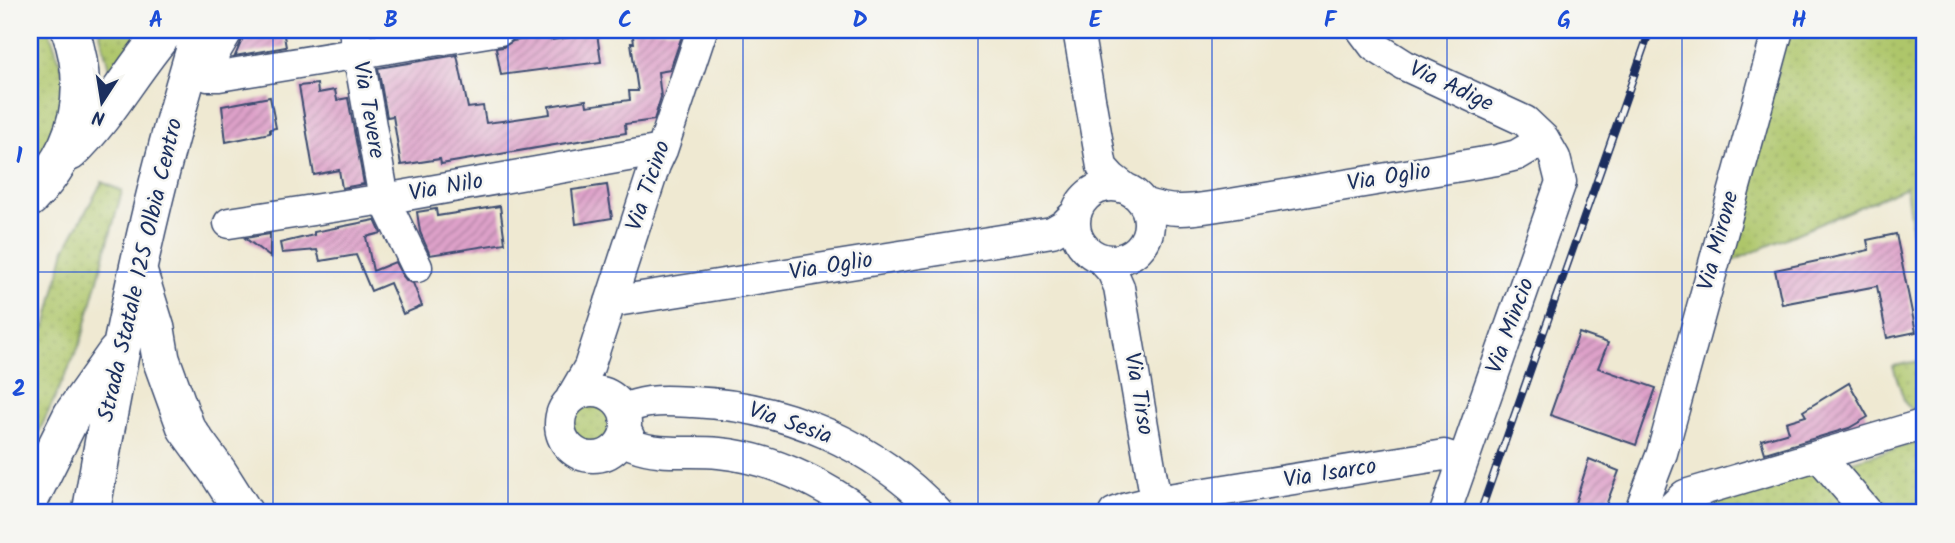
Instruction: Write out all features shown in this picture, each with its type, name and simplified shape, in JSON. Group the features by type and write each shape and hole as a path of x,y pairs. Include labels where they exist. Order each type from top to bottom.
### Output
{"main road":[{"path":"60,163 76,125 81,82 76,46 70,30"},
{"path":"30,198 109,109 151,47 166,30"},
{"name":"Strada Statale 125 Olbia Centro","path":"91,513 121,346 165,150 201,30"},
{"path":"138,271 156,330 161,359 186,428 244,513"},
{"path":"30,499 72,415 121,346"}],"street":[{"path":"228,30 212,57 208,76 219,76 356,41 500,30"},
{"name":"Via Ticino","path":"571,398 589,368 598,343 702,30"},
{"path":"1078,30 1102,167 1139,207 1144,241 1136,251 1114,258 1086,250 1074,219 1096,177 1097,146"},
{"name":"Via Adige","path":"1362,30 1374,46 1404,65 1525,121 1544,139"},
{"name":"Via Mirone","path":"1639,513 1662,453 1778,30"},
{"name":"Via Tevere","path":"356,41 384,199 418,267"},
{"name":"Via Oglio","path":"1139,207 1163,220 1188,211 1497,160 1517,155 1544,139"},
{"name":"Via Mincio","path":"1444,513 1561,182 1555,158 1544,139"},
{"name":"Via Nilo","path":"229,223 384,199 662,150"},
{"path":"1074,219 1101,187 1114,186 1139,207"},
{"name":"Via Oglio","path":"610,302 1074,219"},
{"name":"Via Tirso","path":"1114,258 1120,272 1119,287 1156,501"},
{"path":"598,343 602,376 621,414 622,441 606,455 596,458 575,453 561,436 560,416 564,406 580,393 601,392 621,414"},
{"name":"Via Sesia","path":"863,513 809,480 777,467 724,454 698,451 655,452 633,445 621,414 629,407 643,402 675,401 741,406 805,424 849,444 885,466 938,513"},
{"path":"1662,453 1682,507 1819,456 1925,424"},
{"name":"Via Isarco","path":"1114,513 1156,501 1444,456 1463,461"},
{"path":"1819,456 1868,513"}],"green space":[{"path":"30,30 49,30 70,92 53,152 30,174"},
{"path":"99,30 144,30 110,72"},
{"path":"1788,30 1925,30 1925,326 1906,187 1728,263"},
{"path":"102,182 122,191 81,342 30,451 30,313 46,327 65,249"},
{"path":"1925,360 1925,415 1919,417 1905,403 1893,366"},
{"path":"593,404 601,405 607,410 612,416 612,432 607,438 601,443 593,444 585,443 579,438 574,432 573,424 574,416 579,410 585,405"},
{"path":"1925,440 1925,490 1922,491 1925,513 1882,513 1838,465"},
{"path":"1816,467 1857,513 1712,513 1718,501"}],"building":[{"path":"283,30 286,47 235,56 245,33"},
{"path":"632,30 684,30 670,70 658,72 661,97 654,120 625,124 626,133 441,164 440,159 401,165 393,116 387,117 378,68 457,55 468,108 483,106 486,123 550,114 549,106 586,100 587,106 630,100 629,91 638,91 631,43 634,43"},
{"path":"597,33 601,62 501,75 496,48 513,41 550,35 551,40"},
{"path":"317,84 318,93 335,90 337,100 348,98 364,184 342,188 339,170 314,175 299,86"},
{"path":"270,97 276,128 270,129 270,133 226,142 222,106"},
{"path":"607,185 612,218 576,224 572,190"},
{"path":"500,206 505,243 430,255 420,232 417,212 436,209 437,216"},
{"path":"375,220 381,233 366,237 373,271 395,262 407,281 413,283 422,306 403,314 390,283 371,291 356,255 320,261 317,250 282,253 280,243 314,235 314,232"},
{"path":"270,234 270,257 245,238"},
{"path":"1896,234 1916,332 1887,338 1877,286 1782,304 1775,270 1869,250 1867,240"},
{"path":"1579,333 1608,343 1598,368 1656,388 1636,445 1550,415"},
{"path":"1849,383 1868,417 1849,428 1765,453 1761,440 1789,432 1786,422 1806,416 1803,411"},
{"path":"1589,459 1619,471 1603,513 1572,513"}],"railway":[{"path":"1480,513 1650,30"}]}
